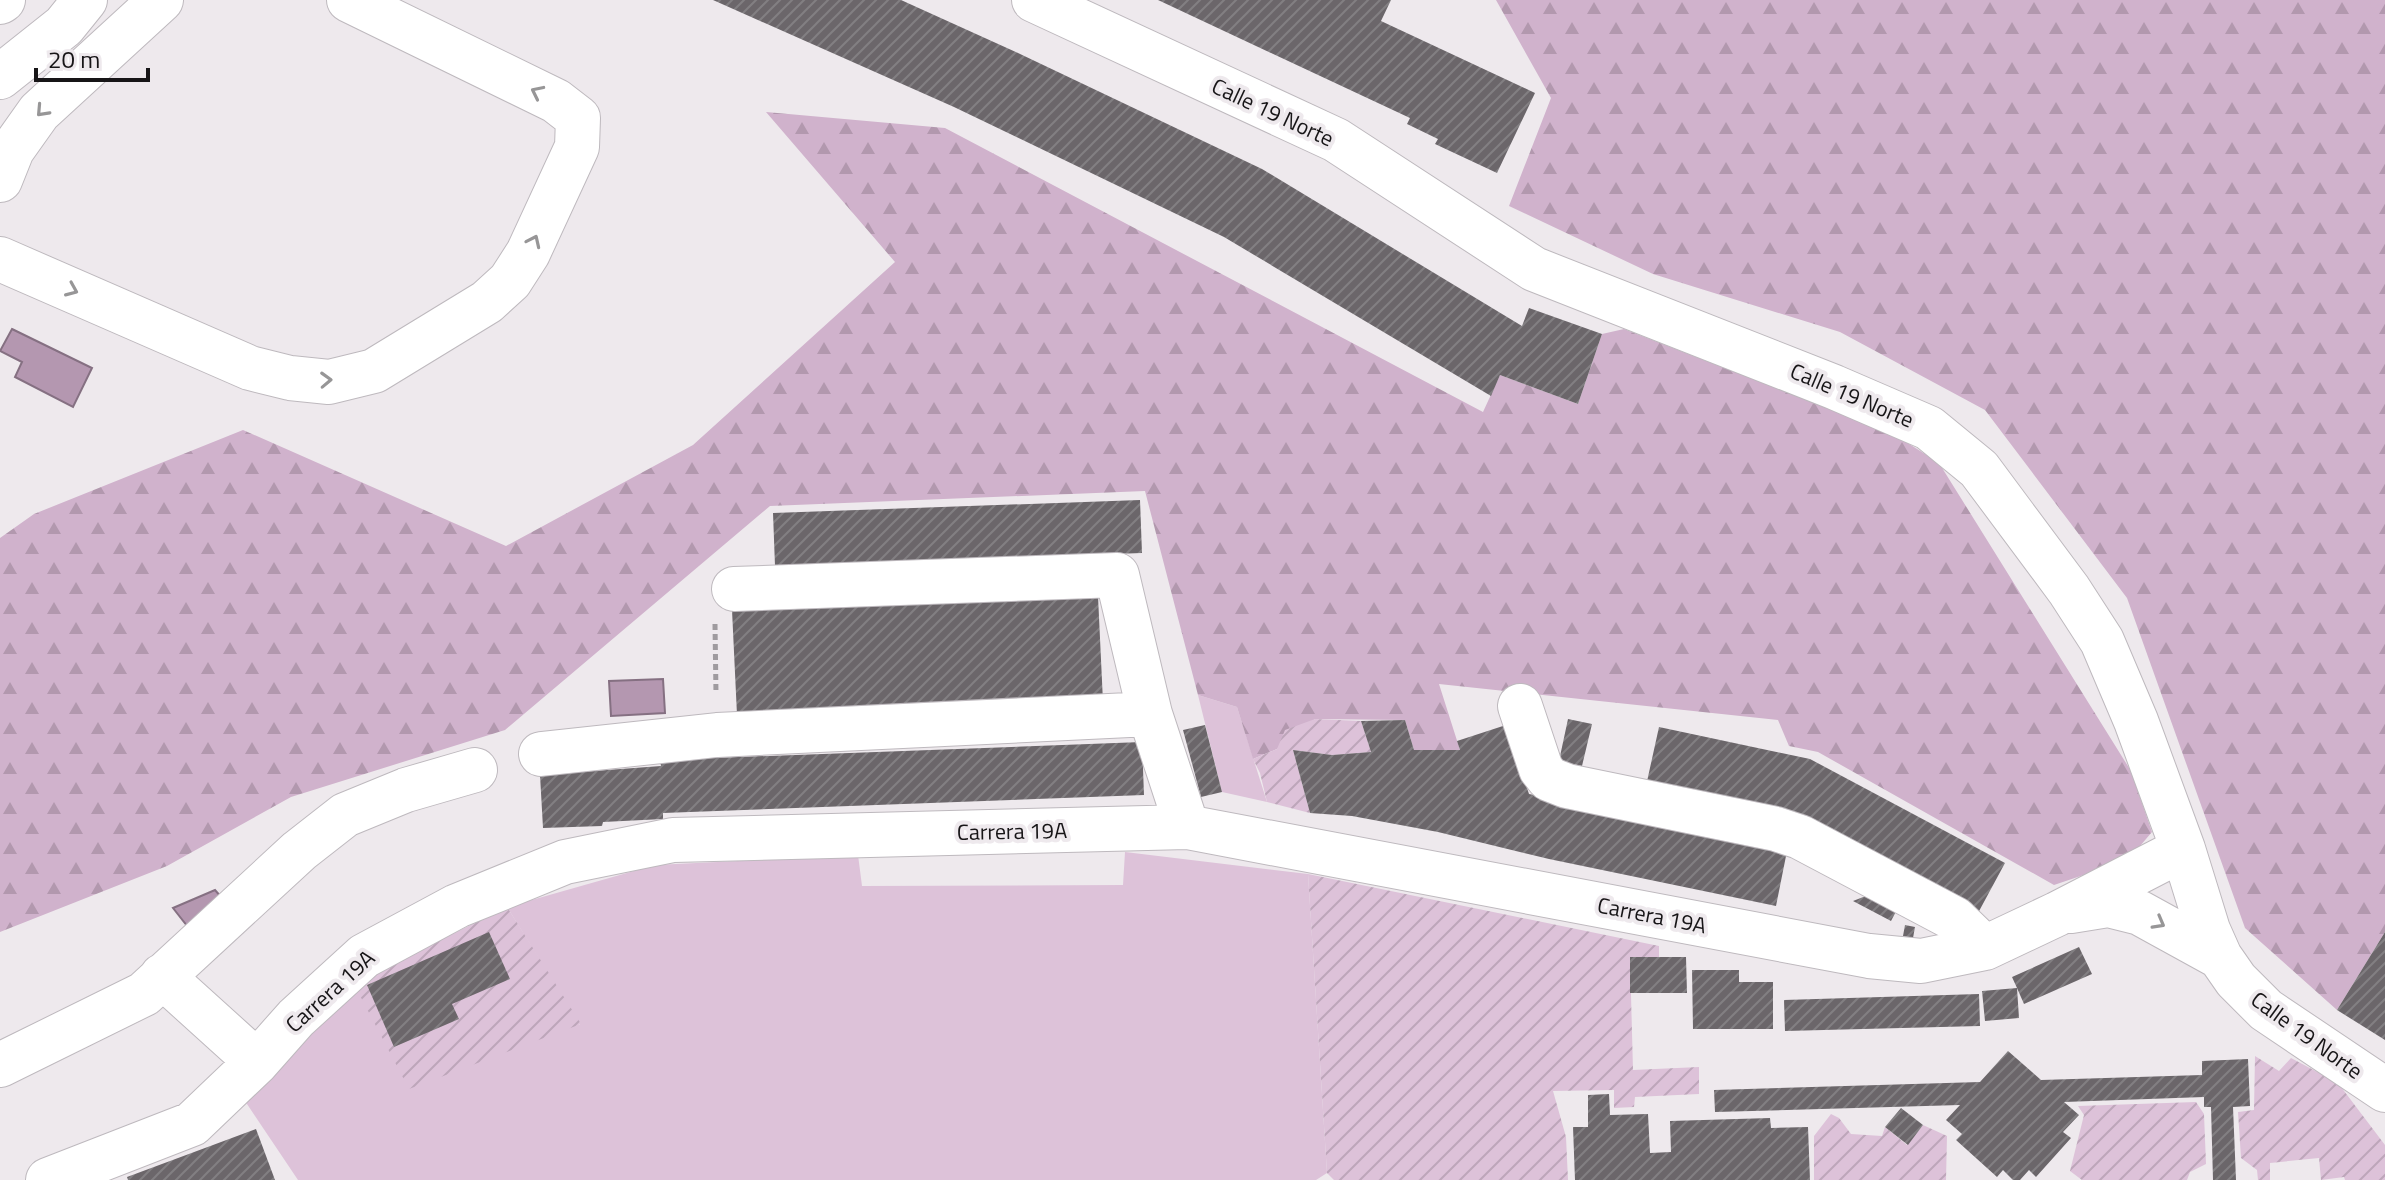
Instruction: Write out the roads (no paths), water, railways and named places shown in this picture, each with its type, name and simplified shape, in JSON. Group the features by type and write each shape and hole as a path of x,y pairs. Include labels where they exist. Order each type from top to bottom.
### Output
{"street":[{"path":"0,77 64,26 85,0"},
{"path":"0,180 12,150 39,112 161,0"},
{"path":"0,259 250,368 290,378 329,382 374,371 487,302 510,281 528,253 577,147 578,118 556,101 349,0"},
{"name":"Calle 19 Norte","path":"1034,0 1336,140 1534,269 1834,387 1929,428 1979,469 2069,590 2102,641 2136,721 2220,957 2236,980 2266,1010 2385,1090"},
{"path":"734,589 1117,575 1150,714 1187,827"},
{"path":"1520,706 1541,769 1549,779 1567,786 1776,829 1800,837 1955,919 1985,948"},
{"path":"541,754 717,735 1150,714"},
{"path":"0,1065 144,994 299,851 345,815 406,790 475,770"},
{"name":"Carrera 19A","path":"48,1180 192,1124 257,1062 296,1018 364,956 457,906 565,862 673,840 1187,827 1869,956 1921,961 1985,948 2183,849"},
{"name":"Carrera 19A","path":"2057,914 2108,905 2140,913 2220,957"},
{"path":"162,976 257,1062"}]}
